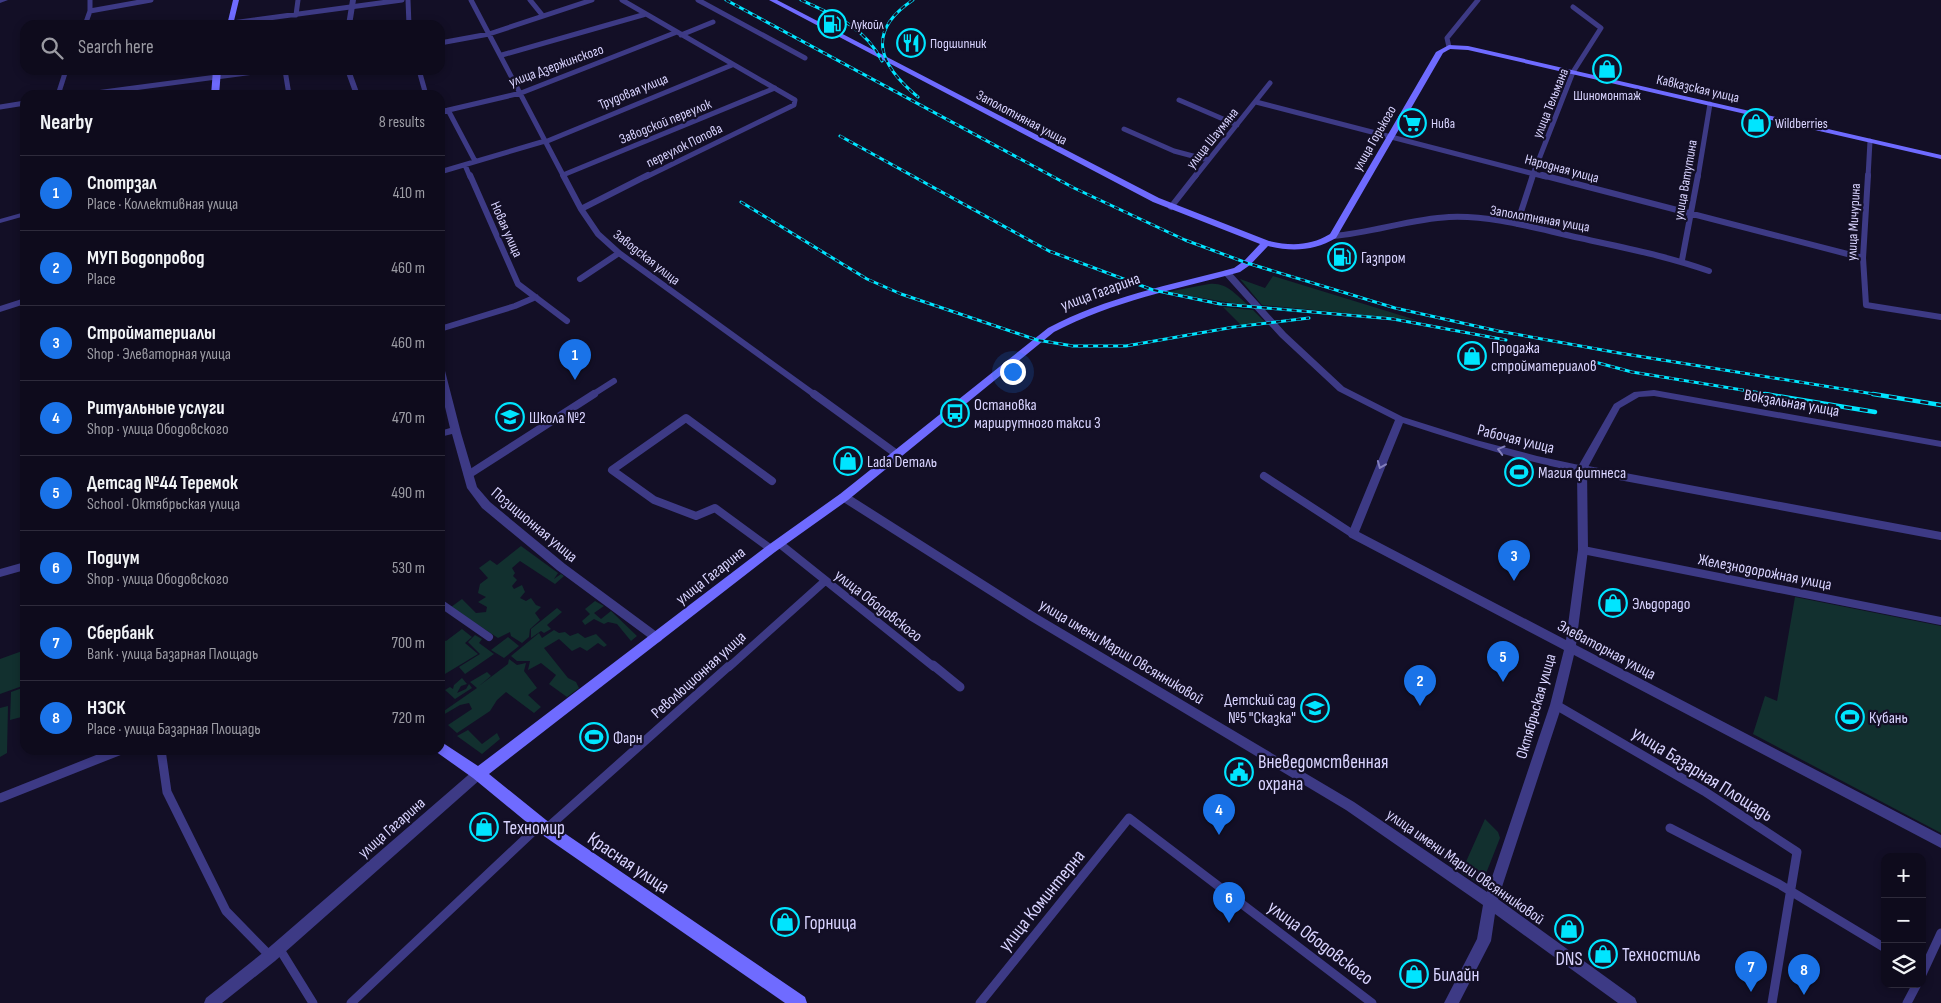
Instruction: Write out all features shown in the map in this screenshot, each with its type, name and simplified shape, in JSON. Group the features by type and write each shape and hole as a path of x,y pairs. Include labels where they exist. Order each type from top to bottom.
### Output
{"main road":[{"path":"232,20 236,0"},
{"name":"Заполотняная улица","path":"772,0 1108,176 1172,207 1266,243"},
{"name":"Кавказская улица","path":"1449,47 1468,48 1941,157"},
{"name":"улица Горького","path":"1333,236 1440,52 1449,47"},
{"path":"215,75 215,90"},
{"path":"1266,243 1283,247 1306,247 1321,244 1333,236"},
{"name":"улица Гагарина","path":"478,774 775,547 844,497 1044,335 1070,318 1153,290 1237,270 1247,263 1266,243"},
{"name":"Красная улица","path":"445,751 478,774 543,827 799,1003"}],"street":[{"path":"0,1 5,0"},
{"path":"87,20 90,11 90,0"},
{"path":"90,11 151,0"},
{"path":"292,16 298,0"},
{"path":"350,20 352,0"},
{"path":"262,20 402,0"},
{"path":"408,0 409,20"},
{"name":"Заводская улица","path":"471,0 488,34 502,55 581,209 598,234 619,253 898,455"},
{"path":"530,0 543,16"},
{"path":"445,42 488,34 592,0"},
{"path":"622,0 732,65 775,88"},
{"path":"698,0 805,58"},
{"name":"улица Горького","path":"1449,47 1447,38 1478,0"},
{"name":"улица Тельмана","path":"1517,224 1534,172 1574,72 1601,28 1573,6"},
{"path":"502,55 646,14"},
{"name":"улица Дзержинского","path":"445,111 521,93 713,22"},
{"name":"Трудовая улица","path":"445,171 545,141 732,65"},
{"path":"60,90 64,75"},
{"path":"130,90 235,75"},
{"path":"286,75 287,90"},
{"path":"350,75 355,90"},
{"path":"420,75 425,90"},
{"name":"улица Шаумяна","path":"1172,207 1270,83"},
{"name":"переулок Попова","path":"581,209 794,105 795,100 775,88"},
{"name":"Заводской переулок","path":"563,175 775,88"},
{"path":"1179,100 1236,125"},
{"name":"Народная улица","path":"1256,102 1863,258"},
{"path":"0,107 20,104"},
{"name":"улица Ватутина","path":"1682,260 1692,214 1710,104"},
{"path":"448,110 475,162"},
{"path":"1124,129 1174,151 1208,160"},
{"name":"улица Мичурина","path":"1870,140 1863,258 1866,305 1941,317"},
{"name":"Новая улица","path":"465,165 518,284 567,321"},
{"path":"0,221 20,215"},
{"name":"Заполотняная улица","path":"1333,236 1353,236 1435,218 1466,218 1517,224 1682,260 1709,271"},
{"path":"580,279 619,253"},
{"name":"Рабочая улица","path":"1227,273 1290,342 1341,389 1400,420 1537,460 1941,536"},
{"path":"445,327 515,306 536,297"},
{"path":"0,309 20,302"},
{"path":"468,475 614,381"},
{"name":"Позиционная улица","path":"445,388 472,488 486,505 561,567 657,638"},
{"name":"Вокзальная улица","path":"1637,394 1654,393 1941,444"},
{"name":"Октябрьская улица","path":"1452,1003 1484,942 1490,902 1556,705 1570,648 1583,550 1582,469 1617,406 1637,394"},
{"name":"улица Ободовского","path":"772,481 686,418 612,470 654,500 696,516 715,508 825,582 960,688"},
{"path":"1353,534 1400,420"},
{"path":"445,433 455,430"},
{"name":"Элеваторная улица","path":"1264,476 1353,534 1941,842"},
{"name":"улица имени Марии Овсянниковой","path":"844,497 1033,617 1350,806 1490,902 1630,1003"},
{"name":"Железнодорожная улица","path":"1583,550 1941,621"},
{"path":"0,573 20,567"},
{"name":"Революционная улица","path":"351,1003 543,827 825,582"},
{"path":"445,606 489,637"},
{"name":"улица Базарная Площадь","path":"1556,705 1704,791 1797,852 1788,891 1780,964 1772,1003"},
{"path":"0,798 108,755"},
{"path":"162,755 168,792 226,912 274,952 313,1003"},
{"name":"улица Гагарина","path":"211,1003 274,952 478,774"},
{"name":"улица Ободовского","path":"1129,818 1372,1003"},
{"name":"улица Коминтерна","path":"980,1003 1129,818"},
{"path":"1670,828 1724,854 1881,946"},
{"path":"1926,965 1941,933"},
{"path":"1907,1003 1915,988"}],"green space":[{"path":"1273,276 1416,320 1262,305 1240,279 1265,288"},
{"path":"1209,284 1226,287 1249,306 1167,292"},
{"path":"1223,307 1253,310 1265,322 1242,326"},
{"path":"521,546 558,573 554,579 561,574 564,576 555,584 520,561 512,568 515,573 513,576 517,580 512,586 514,589 522,585 525,592 520,598 526,601 531,598 536,605 541,607 535,613 540,620 530,629 529,637 522,643 511,636 510,632 498,638 451,607 462,599 476,613 486,612 487,607 478,602 486,597 478,593 480,584 488,578 479,568 490,560 497,565"},
{"name":"Кубань","path":"1795,597 1941,626 1941,833 1753,734 1765,696 1777,701"},
{"path":"595,601 604,606 594,613 601,619 611,611 637,636 631,641 617,624 608,622 604,624 594,619 585,625 582,621 590,614 585,609"},
{"path":"557,608 562,612 547,625 551,629 544,633 541,631 531,638 531,629"},
{"path":"462,629 472,637 465,643 478,654 445,674 446,641"},
{"path":"554,630 559,633 565,632 570,636 578,633 585,638 596,634 607,645 604,647 598,643 587,651 580,647 572,651 559,639 544,648 568,678 576,682 579,688 567,697 549,684 556,675 541,663 528,670 530,661 517,661 511,656 539,633 542,638"},
{"path":"475,635 482,639 479,643 494,654 465,674 459,667 480,654 468,642"},
{"path":"508,637 519,646 504,658 491,650"},
{"path":"20,652 20,687 0,694 0,659"},
{"path":"509,659 517,665 526,663 524,671 537,688 528,695 541,707 534,713 506,692 497,700 490,711 457,733 448,725 472,709 469,703 460,705 445,714 445,710 477,688 470,682 487,672 491,676 479,686 508,664"},
{"path":"462,678 467,684 461,686 457,693 466,689 469,684 472,688 455,699 445,690 450,687 453,689 454,685"},
{"path":"20,689 20,717 10,720 11,692"},
{"path":"8,706 7,753 0,757 0,708"},
{"path":"468,730 482,744 497,733 500,739 482,754 457,736"},
{"path":"1485,819 1498,832 1500,838 1483,881 1478,883 1461,873"}],"railway":[{"path":"726,0 1074,188 1185,240 1247,263 1395,308 1498,331 1619,353 1880,395"},
{"path":"801,0 848,23 867,39 882,61"},
{"path":"913,0 898,12 888,24 883,36 883,48 887,61 894,73 918,97"},
{"path":"840,136 1049,251 1153,290 1220,304 1393,319 1506,340"},
{"path":"741,202 867,279 901,294 1037,340 1073,346 1126,346 1234,327 1309,318"},
{"path":"1591,361 1632,372 1773,395"},
{"path":"1765,394 1875,412"},
{"path":"1873,394 1941,405"}],"place":[{"name":"Лукойл","path":"832,24"},
{"name":"Подшипник","path":"911,43"},
{"name":"Шиномонтаж","path":"1607,69"},
{"name":"Нива","path":"1412,123"},
{"name":"Wildberries","path":"1756,123"},
{"name":"Газпром","path":"1342,257"},
{"name":"Продажа стройматериалов","path":"1472,356"},
{"name":"Спотрзал","path":"575,380"},
{"name":"Остановка маршрутного такси 3","path":"955,413"},
{"name":"Школа №2","path":"510,417"},
{"name":"Lada Dеталь","path":"848,461"},
{"name":"Магия фитнеса","path":"1519,472"},
{"name":"Стройматериалы","path":"1514,581"},
{"name":"Эльдорадо","path":"1613,603"},
{"name":"Детсад №44 Теремок","path":"1503,682"},
{"name":"МУП Водопровод","path":"1420,706"},
{"name":"Детский сад №5 \"Сказка\"","path":"1315,708"},
{"name":"Кубань","path":"1850,717"},
{"name":"Фарн","path":"594,737"},
{"name":"Вневедомственная охрана","path":"1239,772"},
{"name":"Техномир","path":"484,827"},
{"name":"Ритуальные услуги","path":"1219,835"},
{"name":"Горница","path":"785,922"},
{"name":"Подиум","path":"1229,923"},
{"name":"DNS","path":"1569,929"},
{"name":"Техностиль","path":"1603,954"},
{"name":"Билайн","path":"1414,974"},
{"name":"Сбербанк","path":"1751,992"},
{"name":"НЭСК","path":"1804,995"}]}
